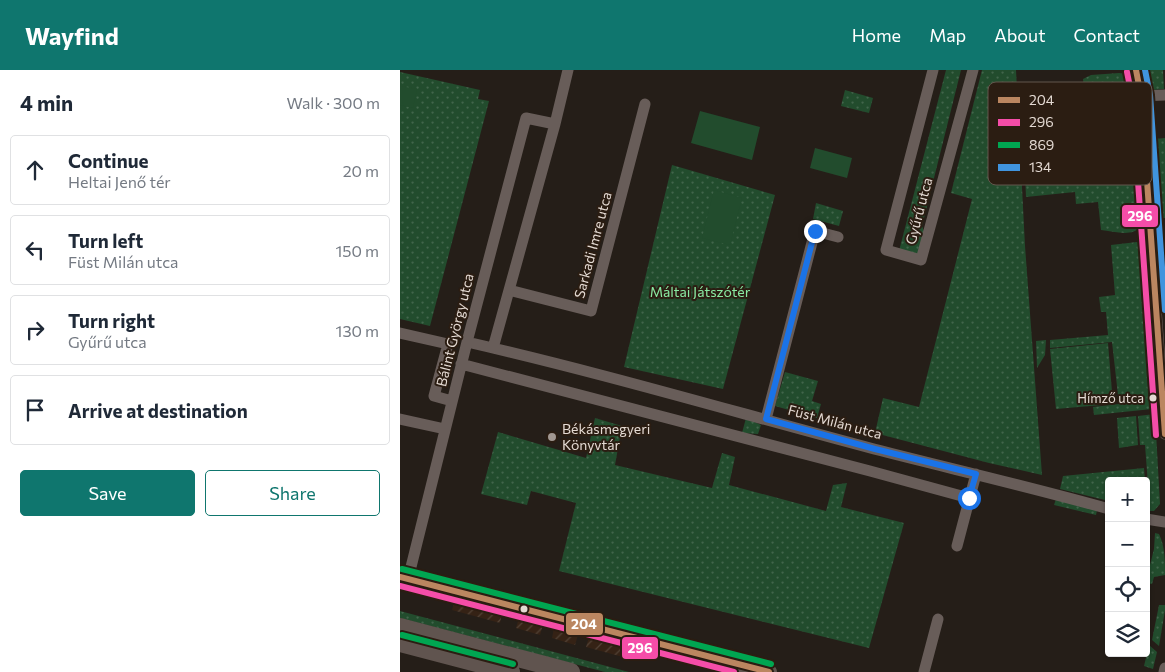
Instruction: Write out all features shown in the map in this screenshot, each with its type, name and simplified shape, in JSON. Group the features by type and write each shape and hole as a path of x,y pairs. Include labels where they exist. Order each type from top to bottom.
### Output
{"main road":[{"path":"400,627 571,672"},
{"path":"400,643 510,672"}],"street":[{"path":"493,348 555,124 568,70"},
{"name":"Gyűrű utca","path":"932,70 886,250 921,260 973,70"},
{"path":"1152,96 1165,95"},
{"name":"Sarkadi Imre utca","path":"509,290 591,311 645,104"},
{"name":"Bálint György utca","path":"404,578 526,118 555,124"},
{"path":"1150,185 1160,294 1165,434"},
{"path":"766,419 815,231 838,237"},
{"path":"400,333 448,344 434,396 452,401"},
{"name":"Füst Milán utca","path":"467,342 1105,507"},
{"path":"462,364 969,498"},
{"path":"400,419 445,429"},
{"path":"957,546 976,474"},
{"path":"1150,520 1165,522"},
{"path":"404,578 769,672"},
{"path":"924,672 938,619"},
{"path":"1164,672 1165,668"}],"shaded area":[{"path":"455,600 502,613 500,623 452,610"},
{"path":"519,618 543,625 540,635 516,628"},
{"path":"554,628 578,635 575,645 552,638"},
{"path":"589,637 636,650 634,660 586,647"}],"green space":[{"path":"946,70 961,70 922,226 926,236 921,254 899,251"},
{"path":"982,70 1016,70 1017,82 988,82 988,185 1022,185 1042,475 875,433 883,398 919,407 972,199 951,193"},
{"path":"1150,70 1163,70 1164,89 1152,90"},
{"path":"400,72 480,90 478,99 489,101 430,326 400,319"},
{"path":"1126,74 1131,78 1131,82 1083,82 1083,79 1091,75"},
{"path":"400,86 417,89 413,108 400,105"},
{"path":"845,90 873,98 869,113 841,106"},
{"path":"700,111 760,127 752,160 691,143"},
{"path":"1165,138 1165,218 1160,218 1154,139"},
{"path":"815,148 852,158 847,178 810,168"},
{"name":"Máltai Játszótér","path":"672,165 775,195 723,389 624,367"},
{"path":"1025,185 1138,185 1141,226 1137,230 1128,233 1101,230 1098,202 1076,204 1075,192 1026,197"},
{"path":"714,190 742,198 730,245 702,238"},
{"path":"816,203 843,211 839,226 813,219"},
{"path":"1137,242 1145,247 1154,379 1149,380 1152,409 1094,415 1093,407 1119,404 1112,342 1050,348 1050,340 1108,335 1106,312 1101,312 1099,297 1115,295 1111,245"},
{"path":"1046,340 1045,355 1037,368 1036,341"},
{"path":"1108,343 1113,404 1056,409 1050,349"},
{"path":"785,372 818,381 812,401 821,404 817,418 775,406"},
{"path":"1155,414 1160,504 1154,511 1150,511 1150,477 1147,477 1145,445 1140,445 1138,416"},
{"path":"1136,416 1138,445 1119,448 1117,418"},
{"path":"595,418 622,426 615,465 712,488 722,453 735,457 729,485 826,511 833,485 847,483 841,507 904,523 869,648 559,571 576,503 531,491 527,505 481,494 498,432 586,458"},
{"path":"746,418 761,425 758,434 742,433"},
{"path":"1144,468 1145,477 1105,477 1105,500 1060,489 1063,476"},
{"path":"1056,499 1097,510 1096,515 1054,505"},
{"path":"1155,533 1159,534 1162,544 1165,559 1165,575 1154,577 1152,584 1150,584 1150,565"},
{"path":"1159,605 1165,605 1165,610 1159,646 1152,640"},
{"path":"400,611 629,672 605,672 400,618"},
{"path":"1150,646 1157,652 1153,669 1144,666 1146,657 1150,657"}],"transit line":[{"name":"204","path":"1136,70 1138,82"},
{"name":"134","path":"1145,70 1147,82"},
{"name":"296","path":"1127,72 1129,82"},
{"name":"134","path":"1152,124 1165,310"},
{"name":"296","path":"1138,185 1156,435"},
{"name":"204","path":"1147,185 1165,434"},
{"name":"869","path":"402,569 771,664"},
{"name":"204","path":"400,577 769,672"},
{"name":"296","path":"400,586 734,672"},
{"name":"869","path":"402,635 513,664"}],"place":[{"name":"Hímző utca","path":"1153,398"},
{"name":"Békásmegyeri Könyvtár","path":"552,437"}],"route":[{"path":"815,231 766,419 976,474 969,498"}]}
